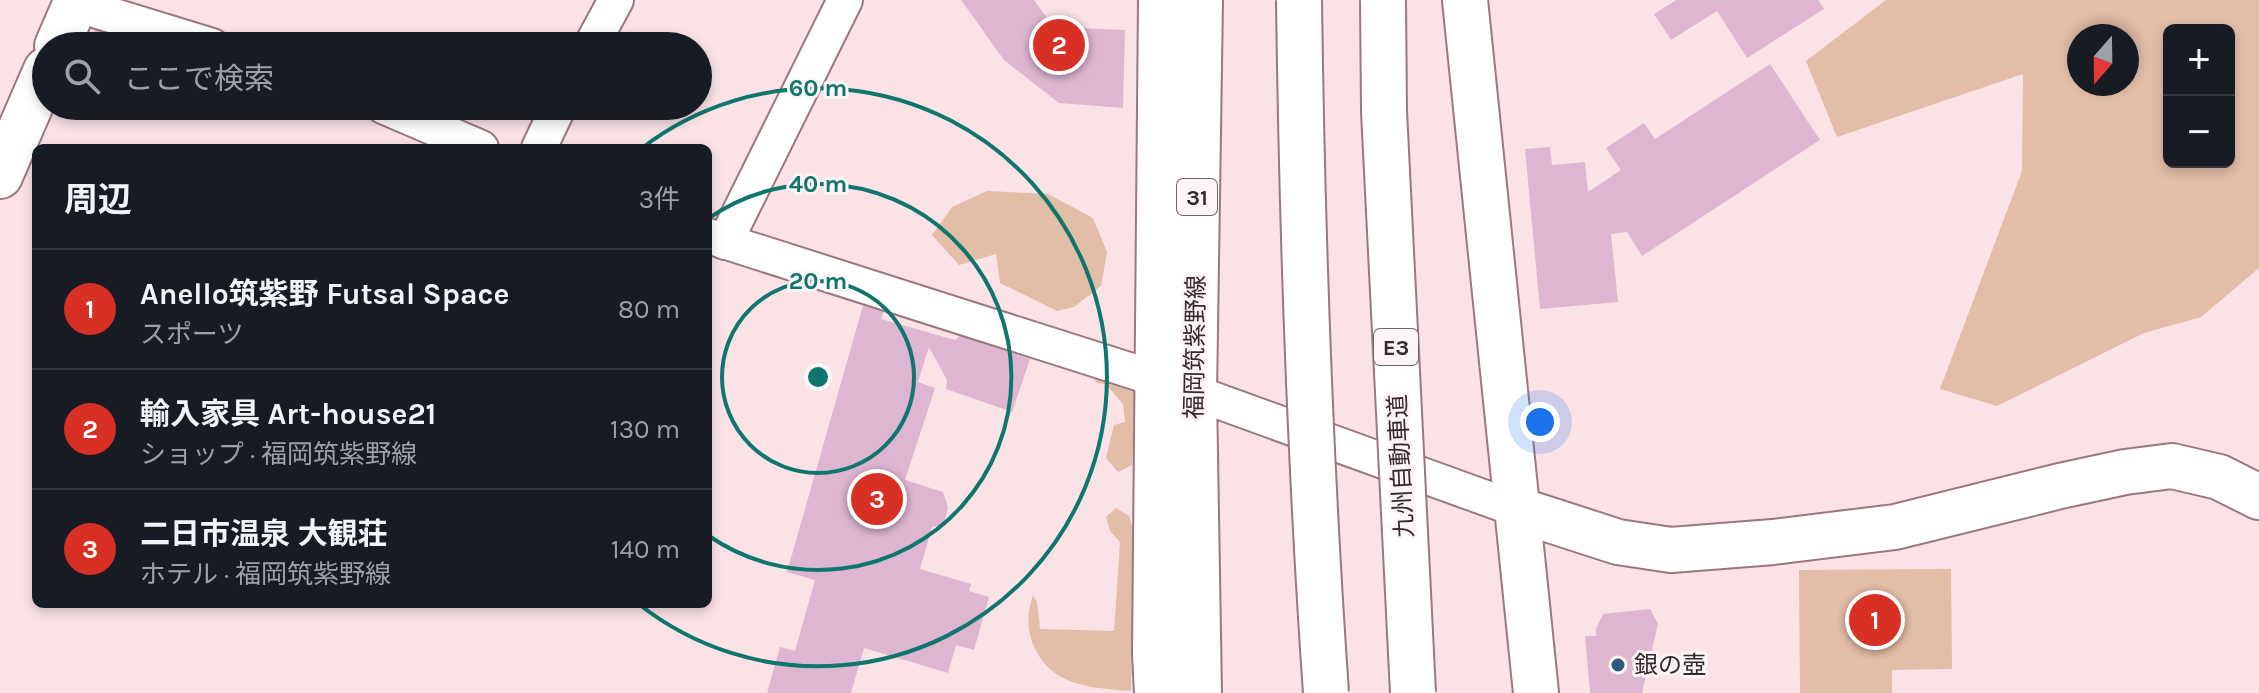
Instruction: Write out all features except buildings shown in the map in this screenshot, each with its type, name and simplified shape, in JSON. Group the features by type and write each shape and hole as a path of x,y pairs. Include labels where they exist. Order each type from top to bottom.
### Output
{"main road":[{"name":"福岡筑紫野線","path":"1161,0 1176,386 1199,693"},
{"name":"福岡筑紫野線","path":"1157,693 1200,0"},
{"path":"1299,0 1300,111 1326,693"},
{"name":"九州自動車道","path":"1383,0 1384,111 1413,693"},
{"path":"1465,0 1536,693"},
{"path":"63,32 76,2"},
{"path":"0,176 32,102"},
{"path":"1516,509 1618,542 1671,550 1773,542 1895,527 2073,483 2172,466 2219,477 2259,497"}],"street":[{"path":"599,32 616,0"},
{"path":"845,0 716,239 1176,386 1516,509"},
{"path":"76,2 169,32"},
{"path":"416,120 472,144"},
{"path":"541,144 552,120"}],"shaded area":[{"path":"1886,0 2259,0 2259,268 2201,317 2144,333 1997,406 1940,389 2022,171 2023,74 1837,137 1806,61"},
{"path":"987,191 1048,194 1093,218 1107,252 1101,286 1074,307 1057,311 1000,283 996,254 959,265 932,235 952,207"},
{"path":"1091,374 1137,389 1132,465 1118,472 1106,458 1114,425 1125,422 1123,404 1106,384 1097,383"},
{"path":"1116,508 1129,516 1134,532 1131,691 1090,687 1054,672 1036,651 1028,624 1033,595 1037,602 1040,629 1114,631 1120,542 1110,531 1106,517"},
{"path":"1951,569 1952,669 1892,670 1892,693 1800,693 1799,570"}],"place":[{"name":"輸入家具 Art-house21","path":"1059,45"},
{"name":"二日市温泉 大観荘","path":"877,499"},
{"name":"Anello筑紫野 Futsal Space","path":"1875,620"},
{"name":"銀の壺","path":"1618,665"}]}
